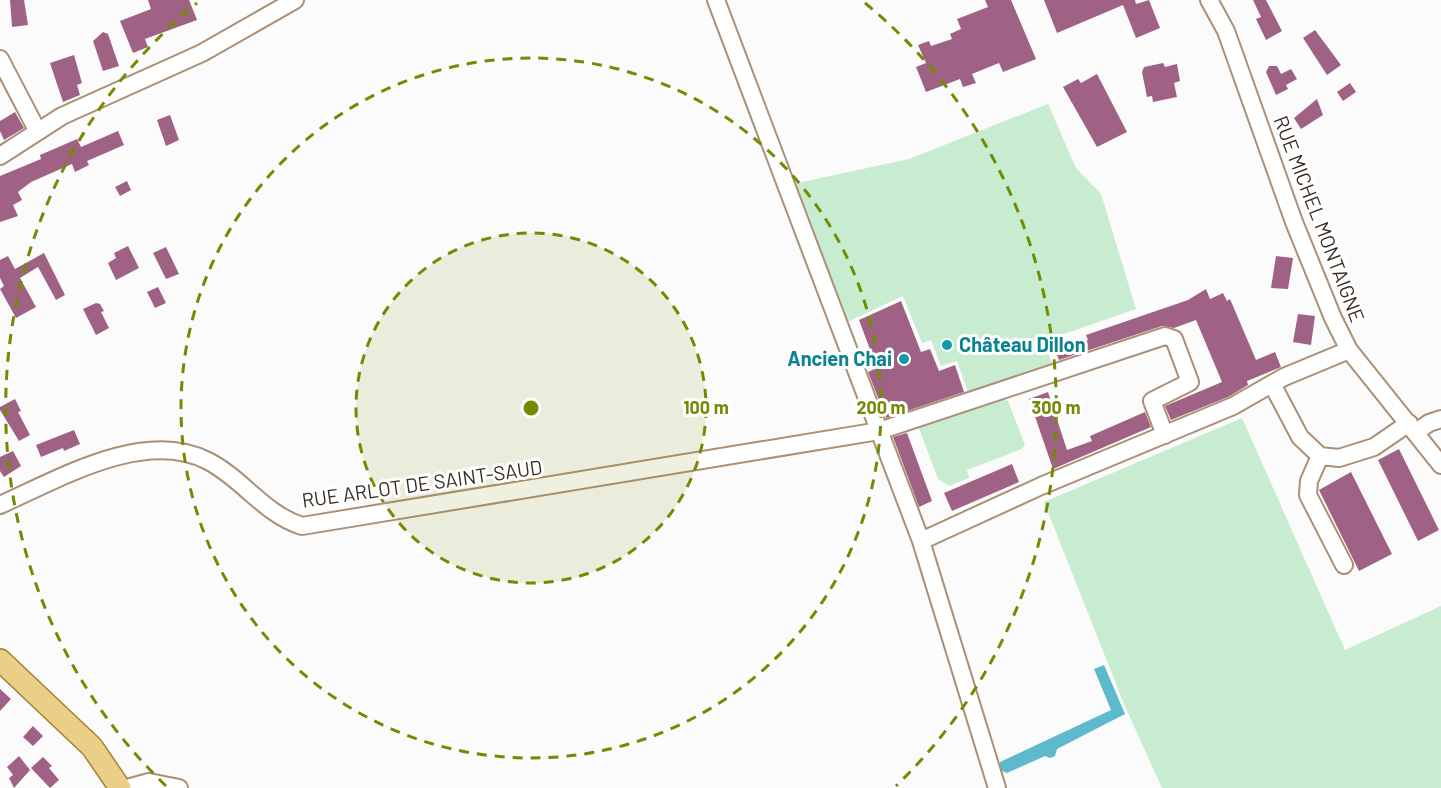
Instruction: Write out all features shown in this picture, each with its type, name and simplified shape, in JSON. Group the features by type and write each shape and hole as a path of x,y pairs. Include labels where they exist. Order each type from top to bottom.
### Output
{"main road":[{"path":"0,660 92,747 120,788"}],"street":[{"path":"0,156 37,130 70,112 202,53 295,0"},
{"path":"716,0 921,540 997,788"},
{"name":"RUE MICHEL MONTAIGNE","path":"1209,0 1226,32 1294,222 1333,318 1349,350 1441,465"},
{"path":"0,59 37,130"},
{"name":"RUE ARLOT DE SAINT-SAUD","path":"0,506 111,458 137,452 167,452 208,461 283,520 302,526 879,431 1165,336 1174,339 1190,382 1152,401 1165,435"},
{"path":"921,540 1233,406 1272,384 1349,350"},
{"path":"1272,384 1300,437 1320,456 1339,458 1374,447 1412,428 1441,419"},
{"path":"1320,456 1309,482 1308,495 1344,565"},
{"path":"127,788 149,782 179,788"}],"green space":[{"path":"1048,104 1076,168 1101,194 1136,309 1044,341 1053,367 969,395 957,361 941,366 931,340 922,343 903,296 845,323 793,184 909,159"},
{"path":"999,396 1008,401 1025,445 1022,449 967,470 969,478 949,486 938,479 918,426"},
{"path":"1242,418 1345,650 1441,606 1441,788 1162,788 1124,704 1044,502"}],"water":[{"path":"1104,665 1125,714 1057,749 1055,756 1050,758 1045,756 1007,773 1000,770 1000,762 1111,710 1094,669"}],"building":[{"path":"10,0 24,0 28,25 12,27"},
{"path":"148,0 189,0 197,20 145,39 148,47 133,53 120,21 151,9"},
{"path":"985,0 1011,0 1036,59 1003,72 999,63 972,74 976,83 963,87 960,79 926,92 916,67 926,63 918,45 929,41 931,46 952,39 950,34 961,29 957,19 988,7"},
{"path":"1044,0 1135,0 1136,4 1149,0 1160,28 1136,38 1123,5 1057,33"},
{"path":"1253,0 1266,0 1282,31 1266,40 1256,19 1261,17"},
{"path":"1315,30 1341,65 1327,75 1303,38"},
{"path":"103,32 108,34 119,66 103,71 93,41"},
{"path":"74,55 82,83 77,85 80,95 63,102 50,63"},
{"path":"1163,63 1165,67 1177,64 1180,81 1174,83 1177,97 1153,102 1152,96 1147,97 1142,72 1144,67"},
{"path":"1269,66 1277,66 1281,74 1291,69 1297,79 1286,85 1288,89 1276,95 1266,72"},
{"path":"1097,74 1127,132 1097,147 1063,87 1078,79 1081,83"},
{"path":"1350,83 1356,92 1343,101 1337,92"},
{"path":"1317,99 1323,115 1301,129 1294,118"},
{"path":"15,112 24,128 4,140 0,131 0,121"},
{"path":"170,115 179,140 166,146 157,120"},
{"path":"118,131 124,145 87,161 89,165 75,172 72,164 31,182 18,192 22,200 13,205 18,216 0,222 0,176 41,159 40,155 77,139 81,147"},
{"path":"127,181 131,190 120,196 115,187"},
{"path":"128,246 139,268 116,280 108,263 116,258 114,253"},
{"path":"166,247 179,274 166,279 153,253"},
{"path":"44,253 65,295 56,300 38,267 20,278 36,307 16,318 0,289 4,286 0,278 0,260 8,256 15,269"},
{"path":"1276,256 1293,258 1288,289 1271,288"},
{"path":"158,287 166,303 155,308 147,292"},
{"path":"1206,289 1210,299 1223,293 1227,301 1230,299 1256,360 1275,352 1281,367 1247,381 1248,385 1228,397 1171,420 1165,406 1222,382 1196,320 1174,328 1162,326 1059,360 1056,352 1088,340 1086,335 1188,300"},
{"name":"Ancien Chai","path":"901,301 921,352 930,349 939,371 955,365 964,392 886,418 868,372 877,368 859,320"},
{"path":"96,303 100,304 104,311 101,312 109,328 96,335 83,309"},
{"path":"1298,314 1315,316 1311,345 1293,342"},
{"path":"1048,392 1067,450 1092,441 1090,436 1145,412 1151,427 1053,469 1029,399"},
{"path":"15,399 21,411 18,412 30,435 19,441 0,410 0,407"},
{"path":"74,430 80,444 41,457 36,445"},
{"path":"907,433 932,501 919,507 893,437"},
{"path":"1399,449 1439,530 1418,541 1378,460"},
{"path":"13,451 21,466 4,477 0,471 0,457"},
{"path":"1012,464 1019,482 952,511 944,493"},
{"path":"1351,472 1392,554 1359,571 1319,490"},
{"path":"0,689 11,699 0,711"},
{"path":"33,726 43,736 33,746 23,737"},
{"path":"19,756 30,770 14,788 9,778 13,775 7,767"},
{"path":"43,757 52,766 49,768 59,780 50,788 31,768"}],"place":[{"name":"Château Dillon","path":"947,345"},
{"name":"Ancien Chai","path":"904,359"}]}
